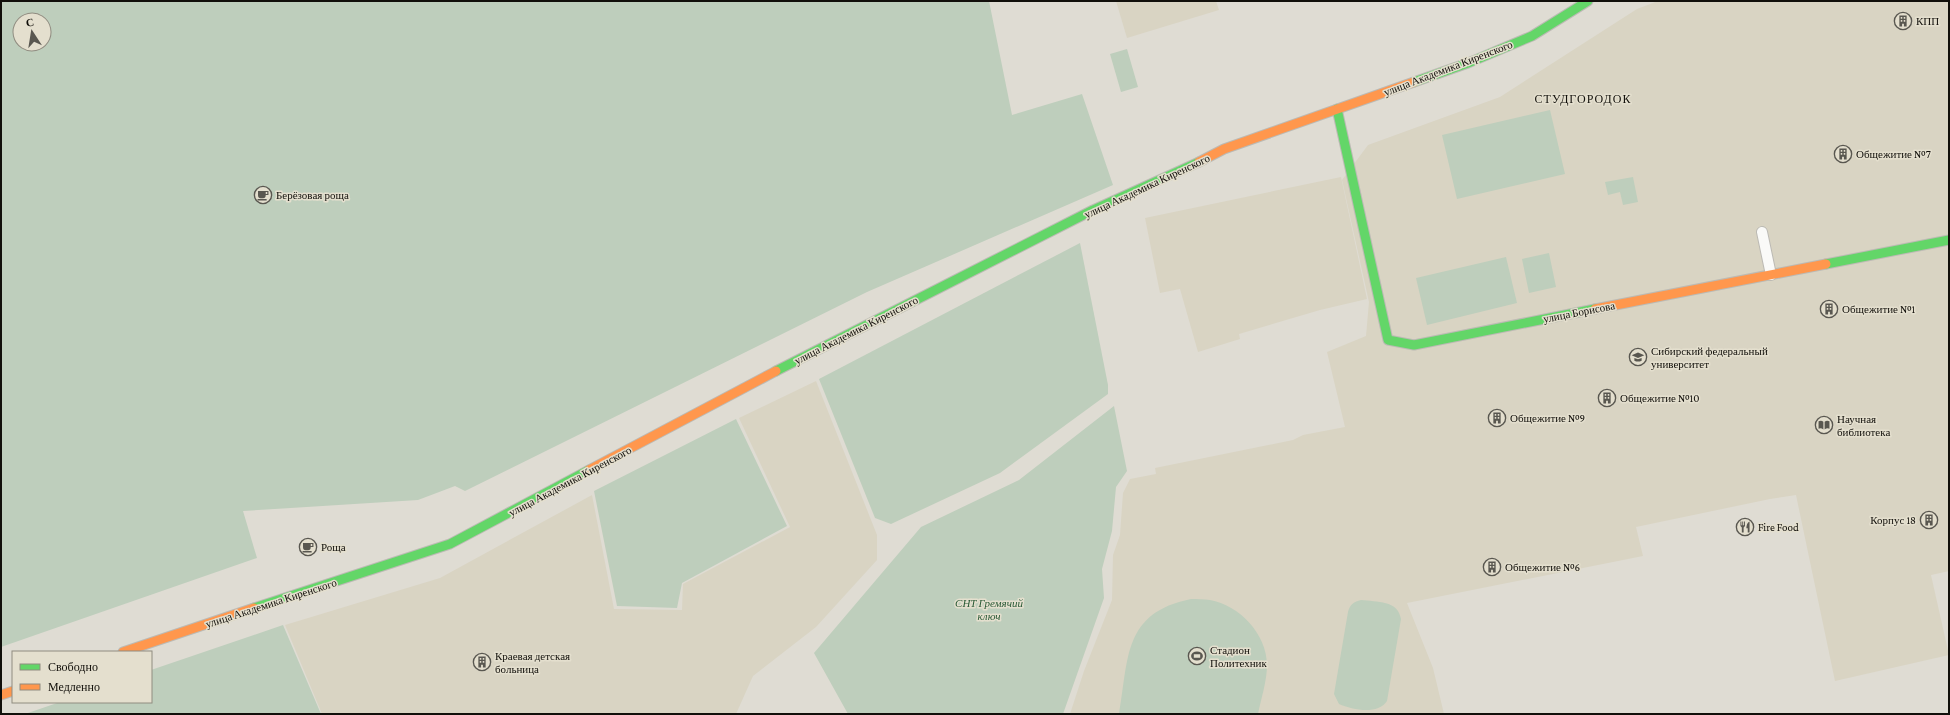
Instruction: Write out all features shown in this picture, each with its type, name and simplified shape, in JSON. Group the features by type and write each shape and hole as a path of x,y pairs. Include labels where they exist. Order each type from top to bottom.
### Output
{"main road":[{"name":"улица Академика Киренского","path":"126,651 450,544 736,391 1093,210 1173,175 1224,149 1468,63 1532,36 1588,1"},
{"name":"улица Борисова","path":"1337,109 1388,340 1414,345 1949,240"},
{"path":"1,695 12,691"}],"street":[{"path":"1762,232 1771,275"}],"shaded area":[{"path":"1116,1 1216,1 1219,10 1127,38"},
{"name":"Сибирский федеральный университет","path":"1658,1 1949,1 1949,571 1931,575 1949,655 1835,681 1796,495 1636,527 1643,556 1407,603 1433,668 1444,714 1070,714 1084,671 1112,600 1113,555 1120,535 1123,493 1130,479 1156,474 1155,468 1293,440 1303,435 1345,427 1327,352 1366,336 1369,302 1342,180 1368,145 1500,97 1637,9"},
{"path":"1341,177 1367,299 1320,310 1239,334 1240,339 1198,352 1180,289 1160,293 1145,218"},
{"path":"816,381 877,535 877,560 816,627 753,676 736,714 322,714 285,625 440,578 592,495 614,609 682,610 683,584 790,527 739,418"}],"green space":[{"path":"1,1 989,1 1012,115 1082,94 1113,185 867,292 465,491 455,486 418,500 243,511 257,558 1,647"},
{"path":"1127,49 1138,87 1121,92 1110,54"},
{"path":"1550,110 1565,174 1457,199 1442,135"},
{"path":"1633,177 1638,202 1623,205 1620,192 1608,195 1605,182"},
{"path":"1080,243 1108,385 1108,394 1000,473 891,524 875,518 819,379"},
{"path":"1549,253 1556,287 1529,293 1522,259"},
{"path":"1506,257 1517,303 1427,325 1416,278"},
{"name":"СНТ Гремячий ключ","path":"1114,406 1127,471 1116,487 1112,531 1102,569 1104,598 1063,714 848,714 814,653 921,527 1019,480"},
{"path":"736,419 787,526 682,583 677,608 617,606 594,491"},
{"name":"Стадион Политехник","path":"1191,599 1210,600 1231,608 1241,615 1257,632 1266,654 1267,665 1265,684 1258,714 1119,714 1128,656 1133,640 1141,627 1152,615 1169,606"},
{"path":"1361,600 1391,605 1396,608 1401,619 1387,701 1378,708 1372,710 1351,708 1339,704 1334,694 1348,612 1353,604"},
{"path":"283,625 321,714 25,714 57,703 152,703 152,670"}],"traffic: fast":[{"path":"1414,82 1468,63 1532,36 1588,1"},
{"path":"1337,109 1388,340 1414,345 1595,309"},
{"path":"776,371 1093,210 1199,162"},
{"path":"1826,264 1949,240"},
{"path":"254,608 450,544 589,470"}],"traffic: slow":[{"path":"1199,162 1224,149 1414,82"},
{"path":"1595,309 1826,264"},
{"path":"589,470 776,371"},
{"path":"126,651 254,608"},
{"path":"1,695 12,691"}],"place":[{"name":"КПП","path":"1903,21"},
{"name":"Общежитие №7","path":"1843,154"},
{"name":"Берёзовая роща","path":"263,195"},
{"name":"Общежитие №1","path":"1829,309"},
{"name":"Сибирский федеральный университет","path":"1638,357"},
{"name":"Общежитие №10","path":"1607,398"},
{"name":"Общежитие №9","path":"1497,418"},
{"name":"Научная библиотека","path":"1824,425"},
{"name":"Корпус 18","path":"1929,520"},
{"name":"Fire Food","path":"1745,527"},
{"name":"Роща","path":"308,547"},
{"name":"Общежитие №6","path":"1492,567"},
{"name":"Стадион Политехник","path":"1197,656"},
{"name":"Краевая детская больница","path":"482,662"}],"district":[{"name":"СТУДГОРОДОК","path":"1583,99"}]}
